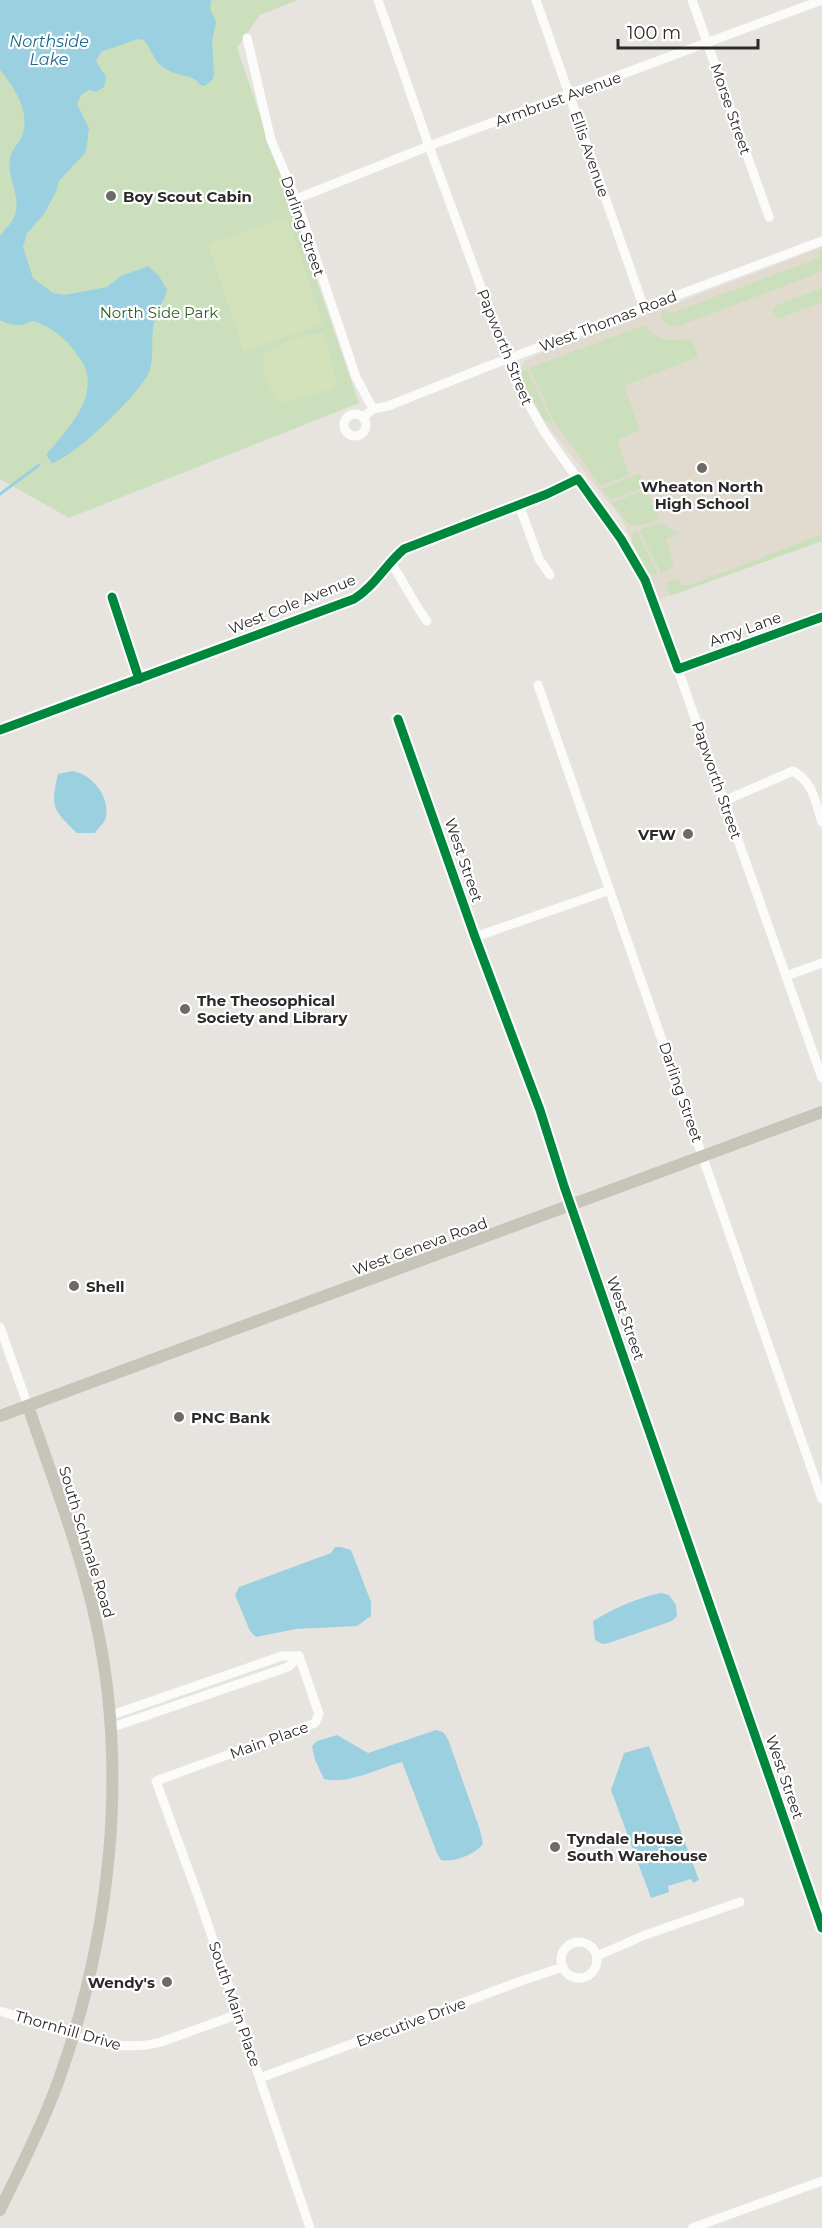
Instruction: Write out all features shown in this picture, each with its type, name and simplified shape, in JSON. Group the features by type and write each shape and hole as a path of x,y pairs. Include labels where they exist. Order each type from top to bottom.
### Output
{"main road":[{"name":"West Geneva Road","path":"0,1416 822,1112"},
{"name":"South Schmale Road","path":"0,2211 48,2109 74,2035 92,1965 104,1898 111,1816 109,1722 98,1633 73,1540 28,1406"}],"street":[{"name":"Papworth Street","path":"378,0 518,388 534,416 621,539 645,580 822,1078"},
{"name":"Ellis Avenue","path":"536,0 644,308"},
{"name":"Morse Street","path":"692,0 770,218"},
{"name":"Armbrust Avenue","path":"296,199 429,146 822,0"},
{"name":"Darling Street","path":"247,38 271,140 296,199 356,377 373,409"},
{"name":"West Thomas Road","path":"363,417 373,409 388,406 822,241"},
{"name":"West Cole Avenue","path":"0,730 354,599 369,588 404,549 547,494 578,479"},
{"path":"519,505 539,559 550,575"},
{"path":"390,562 427,621"},
{"path":"112,597 139,679"},
{"name":"Amy Lane","path":"678,669 822,617"},
{"name":"Darling Street","path":"538,685 822,1499"},
{"name":"West Street","path":"399,719 475,937 540,1110 571,1206 817,1899 822,1928"},
{"path":"724,801 793,771 805,777 809,784 822,822"},
{"path":"475,937 610,890"},
{"path":"786,976 822,963"},
{"path":"0,1327 28,1406"},
{"name":"Main Place","path":"109,1722 288,1667 299,1656 319,1714 315,1723 156,1781"},
{"name":"South Main Place","path":"156,1781 239,2014 310,2228"},
{"path":"597,1956 645,1935 740,1902"},
{"path":"574,1943 590,1946 597,1956 596,1968 582,1978 570,1976 563,1967 562,1956 568,1946 574,1943"},
{"name":"Executive Drive","path":"260,2078 563,1967"},
{"name":"Thornhill Drive","path":"0,2011 74,2035 118,2046 142,2047 239,2014"},
{"path":"692,2228 822,2181"}],"shaded area":[{"name":"Wheaton North High School","path":"822,247 822,541 660,599 620,516 543,420 520,381 519,369 525,361 545,351"}],"green space":[{"name":"North Side Park","path":"0,0 298,0 260,15 237,48 359,403 69,518 0,479"},
{"path":"287,217 323,324 244,351 208,244"},
{"path":"818,250 822,250 822,270 816,274 679,326 670,326 661,319 661,313 664,310 672,313 821,257"},
{"path":"822,288 822,302 777,319 773,311 776,305"},
{"path":"645,325 660,338 677,340 691,338 698,357 624,386 640,430 617,440 629,475 601,486 554,421 529,368"},
{"path":"323,333 337,382 333,388 280,404 265,377 263,354 291,339"},
{"path":"527,369 554,426 543,418 522,381 521,371"},
{"path":"640,473 646,486 611,500 602,489"},
{"path":"646,489 659,519 642,525 631,525 612,503"},
{"path":"659,523 680,533 666,539 674,564 671,569 661,573 639,530"},
{"path":"637,531 657,571 656,575 649,573 632,543 631,534"},
{"path":"822,534 822,541 670,596 666,583 679,578 683,585 690,585"}],"water":[{"name":"Northside Lake","path":"0,0 211,0 210,8 216,22 212,41 214,75 205,86 192,78 163,67 144,40 138,39 101,52 96,61 106,77 104,87 96,92 89,90 81,95 77,104 89,128 86,152 59,181 56,192 44,214 27,233 23,247 33,278 53,293 65,295 107,287 121,276 148,266 159,276 167,290 153,327 150,367 142,384 91,436 65,457 52,463 46,455 71,425 84,402 87,378 80,359 69,344 55,332 32,321 16,325 0,320 0,236 13,220 16,210 16,195 9,165 12,152 24,129 24,120 16,93 0,70"},
{"path":"73,771 87,777 103,795 107,809 105,819 95,833 77,833 58,813 54,794 58,774"},
{"path":"335,1547 351,1550 371,1602 371,1616 357,1626 296,1629 256,1637 250,1631 235,1595 239,1587 331,1553"},
{"path":"661,1593 669,1595 676,1605 677,1616 672,1621 609,1643 602,1644 595,1640 593,1621 626,1604"},
{"path":"436,1730 443,1732 448,1739 483,1844 470,1854 446,1861 441,1860 437,1853 402,1762 353,1778 324,1779 315,1760 312,1746 317,1741 337,1735 368,1753"},
{"path":"649,1746 699,1880 693,1883 691,1879 668,1886 669,1892 651,1898 611,1790 624,1753"}],"waterway":[{"path":"0,494 39,465"}],"cycle path":[{"path":"0,730 354,599 368,588 404,549 547,494 578,479 621,539 645,580 678,669 822,617"},
{"path":"112,597 139,679"},
{"path":"398,719 475,937 540,1110 564,1186 822,1928"}],"place":[{"name":"Boy Scout Cabin","path":"111,196"},
{"name":"Wheaton North High School","path":"702,468"},
{"name":"VFW","path":"688,834"},
{"name":"The Theosophical Society and Library","path":"185,1009"},
{"name":"Shell","path":"74,1286"},
{"name":"PNC Bank","path":"179,1417"},
{"name":"Tyndale House South Warehouse","path":"555,1847"},
{"name":"Wendy's","path":"167,1982"}]}
